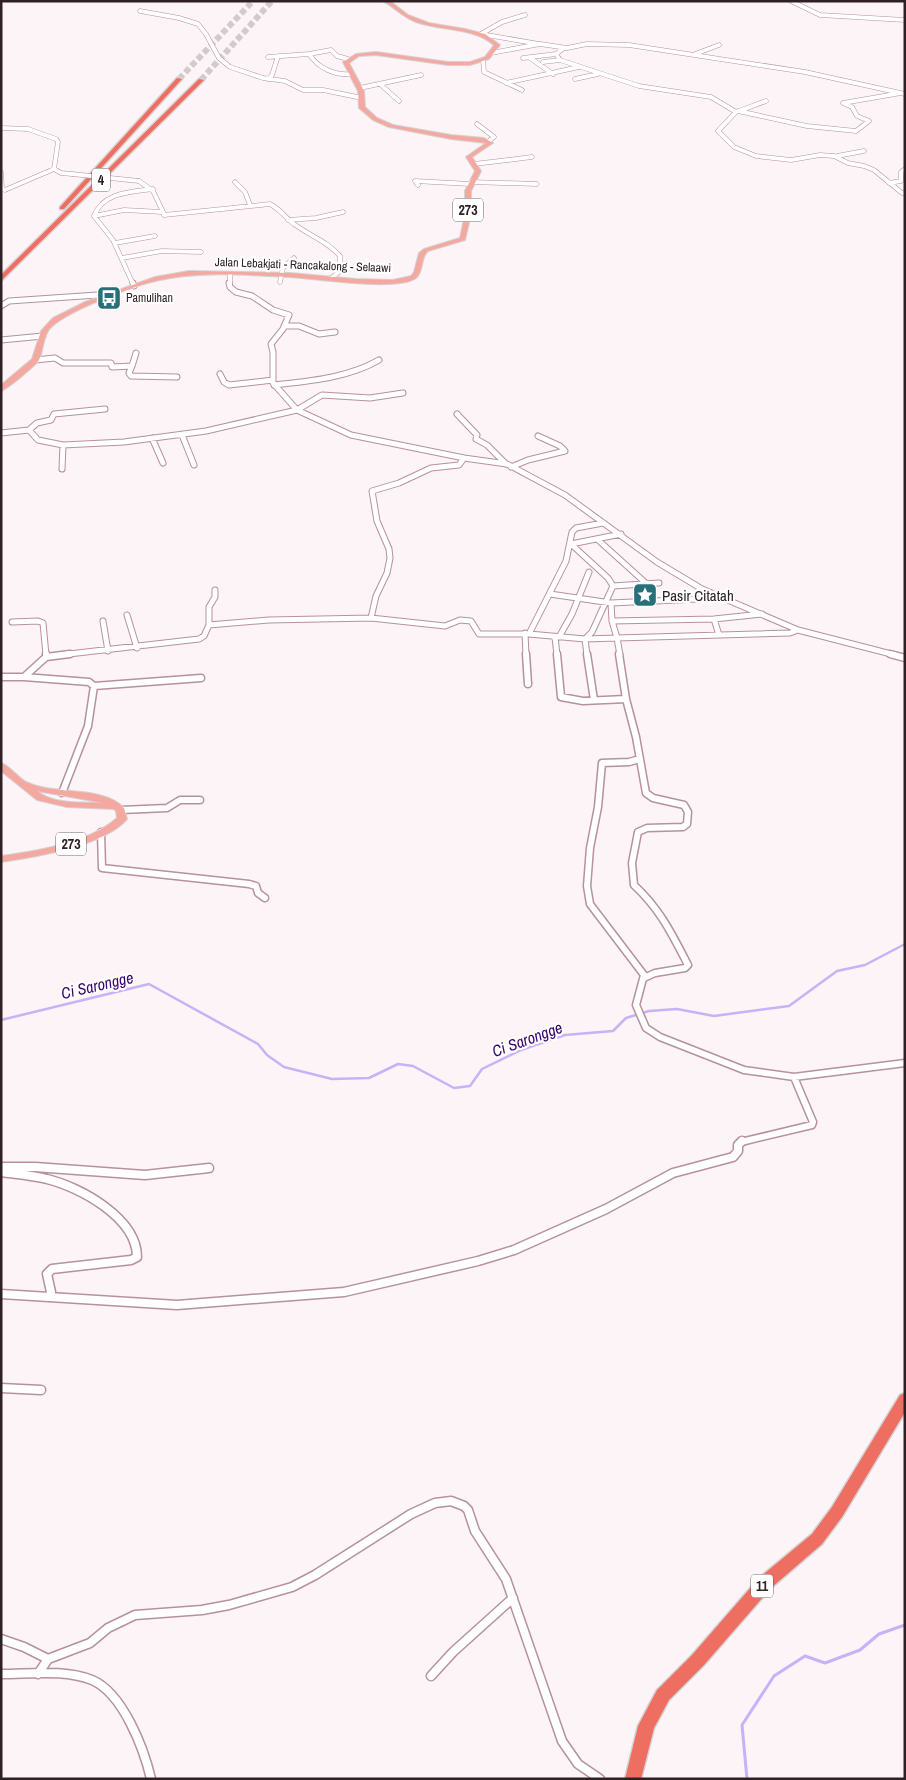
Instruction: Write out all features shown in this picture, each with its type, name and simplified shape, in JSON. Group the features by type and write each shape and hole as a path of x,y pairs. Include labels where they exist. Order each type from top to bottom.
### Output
{"highway":[{"name":"4","path":"1,271 89,181 180,78"},
{"name":"4","path":"1,280 201,80"},
{"name":"11","path":"633,1779 646,1726 663,1695 698,1660 765,1583 809,1548 830,1524 905,1398"}],"main road":[{"path":"385,1 393,4 404,15 421,22 481,34 490,38 498,45 483,60 458,64 374,55 359,56 348,60 346,62 360,88 363,110 383,124 489,142"},
{"name":"Jalan Lebakjati - Rancakalong - Selaawi","path":"35,360 42,336 50,324 64,313 134,286 175,274 282,274 382,282 402,281 413,277 417,272 424,251 462,238 468,214 467,194 478,171 471,161 470,155 489,145 489,142"},
{"path":"1,389 35,360"},
{"path":"1,766 40,798 51,802 119,808"},
{"path":"23,784 106,800 119,808"},
{"name":"273","path":"1,859 52,850 101,832 119,822 122,815 119,808"}],"street":[{"path":"792,1 820,15 905,20"},
{"path":"140,11 194,22 204,31 212,49 225,65 268,79 285,81 302,90 323,90 362,98"},
{"path":"481,34 502,22 525,15"},
{"path":"481,34 564,48 586,44 618,44 694,54 818,74 903,94"},
{"path":"491,53 540,44"},
{"path":"694,54 719,45"},
{"path":"523,58 556,54 564,48"},
{"path":"268,57 331,50 337,56 348,60"},
{"path":"308,54 316,63 341,75 352,74"},
{"path":"556,54 560,60"},
{"path":"268,79 272,75 278,56"},
{"path":"530,58 553,74"},
{"path":"483,60 484,72 522,90"},
{"path":"543,62 560,60 639,86 711,97 737,112 807,126 858,130 870,121 856,116 852,107 843,103 903,94"},
{"path":"506,83 528,77 553,74 580,66"},
{"path":"575,79 600,73"},
{"path":"360,88 421,75"},
{"path":"380,84 399,101"},
{"path":"766,101 737,112 734,117 720,126 718,131 726,140 754,156 780,160 825,155 837,156 864,151"},
{"path":"477,124 494,137 489,142"},
{"path":"1,128 28,129 56,139 58,142 54,169"},
{"path":"837,156 847,163 864,165 872,169 904,194"},
{"path":"474,164 532,157"},
{"path":"1,172 2,190 17,186 40,173 54,169 72,174 139,181 153,189 157,194 165,215"},
{"path":"889,183 901,181 901,172 905,169"},
{"path":"418,185 415,181 537,184"},
{"path":"235,182 245,192 250,205"},
{"path":"897,188 905,187"},
{"path":"94,216 95,210 104,202 114,197 153,189"},
{"path":"94,216 124,210 165,215 250,205 272,205 280,210 288,220 331,246 340,256 340,271 330,279"},
{"path":"288,220 316,218 343,212"},
{"path":"94,216 105,226 115,242 134,286"},
{"path":"115,242 155,236"},
{"path":"122,258 162,251 201,252"},
{"path":"280,282 285,265 294,258"},
{"path":"230,274 228,280 230,287 236,292 252,296 273,310 289,315 284,326 271,344 273,352 273,383 297,410 351,436 509,466 565,451 560,446 538,436"},
{"path":"1,306 12,301 112,294"},
{"path":"284,326 299,326 319,334 335,332"},
{"path":"1,340 42,336"},
{"path":"136,353 128,373 130,376 177,377"},
{"path":"35,360 55,358 63,363 111,362 112,367 132,366"},
{"path":"220,374 224,382 231,385 273,383 349,372 361,369 379,360"},
{"path":"29,430 38,440 63,445 98,444 182,435 297,410 322,395 370,398 403,393"},
{"path":"1,433 29,430 37,423 51,420 54,414 105,409"},
{"path":"457,414 477,435 476,439 486,445 509,466 565,495 621,534 656,562 702,590 798,630 905,658"},
{"path":"182,435 194,466"},
{"path":"152,438 163,463"},
{"path":"62,469 63,445"},
{"path":"371,618 376,596 390,563 389,549 377,522 372,491 399,483 431,468 459,465 464,458"},
{"path":"528,684 527,633 550,594 566,561 571,544 571,534 574,530 603,523"},
{"path":"571,544 621,534"},
{"path":"597,539 648,586"},
{"path":"571,544 608,578 613,586 608,602 592,632 585,639"},
{"path":"589,572 579,599 557,637 561,697 594,700 626,699"},
{"path":"613,586 648,586 660,583"},
{"path":"24,677 46,657 137,648 199,639 204,636 209,625 209,607 215,597 215,590"},
{"path":"550,594 608,602 724,598"},
{"path":"608,602 617,638 626,699 648,796 684,806 688,809 687,824 683,827 647,828 638,832 632,863 634,885 650,900 665,920 688,964 685,968 655,973 644,978"},
{"path":"612,621 714,619 763,614"},
{"path":"127,615 137,648"},
{"path":"209,625 269,620 371,618 444,626 465,620 471,621 478,633 481,634 527,633 585,639 790,633 798,630"},
{"path":"714,619 719,635"},
{"path":"12,622 38,621 43,623 46,657"},
{"path":"103,621 108,651"},
{"path":"585,639 594,700"},
{"path":"1,678 24,677 89,682 94,686 201,678"},
{"path":"62,793 84,740 94,695 94,686"},
{"path":"640,759 629,762 602,762 598,807 590,848 587,886 590,904 635,961 644,978 636,1005 646,1028 660,1037 744,1070 794,1077 905,1062"},
{"path":"119,808 167,808 180,800 200,800"},
{"path":"101,832 102,868 250,884 256,886 258,893 265,898"},
{"path":"1,1294 177,1305 344,1292 487,1258 514,1250 606,1209 673,1173 733,1157 738,1151 738,1145 742,1141 812,1125 813,1122 794,1077"},
{"path":"11,1172 25,1166"},
{"path":"1,1167 25,1166 135,1175 163,1175 208,1168"},
{"path":"1,1172 48,1179 68,1186 109,1208 123,1221 137,1250 137,1257 131,1260 52,1269 47,1274 51,1292 50,1296"},
{"path":"1,1388 41,1390"},
{"path":"38,1674 48,1659 90,1643 108,1628 135,1615 220,1606 292,1587 316,1575 395,1523 428,1505 443,1501 458,1502 468,1510 475,1531 502,1571 562,1741 577,1765 600,1779"},
{"path":"431,1676 453,1652 512,1598"},
{"path":"1,1639 24,1647 48,1659"},
{"path":"1,1674 71,1675 100,1684 124,1711 137,1738 151,1779"}],"waterway":[{"name":"Ci Sarongge","path":"1,1020 149,984 258,1044 267,1055 284,1067 332,1079 369,1078 398,1064 413,1066 454,1088 470,1086 482,1069 521,1050 565,1035 613,1031 626,1018 649,1011 677,1009 714,1016 789,1006 837,971 865,965 905,944"},
{"path":"747,1779 742,1725 774,1676 805,1656 825,1663 860,1650 879,1634 905,1625"}],"tunnel":[{"path":"179,79 253,1"},
{"path":"201,80 272,1"}],"place":[{"name":"Pamulihan","path":"109,298"},
{"name":"Pasir Citatah","path":"645,595"}]}
